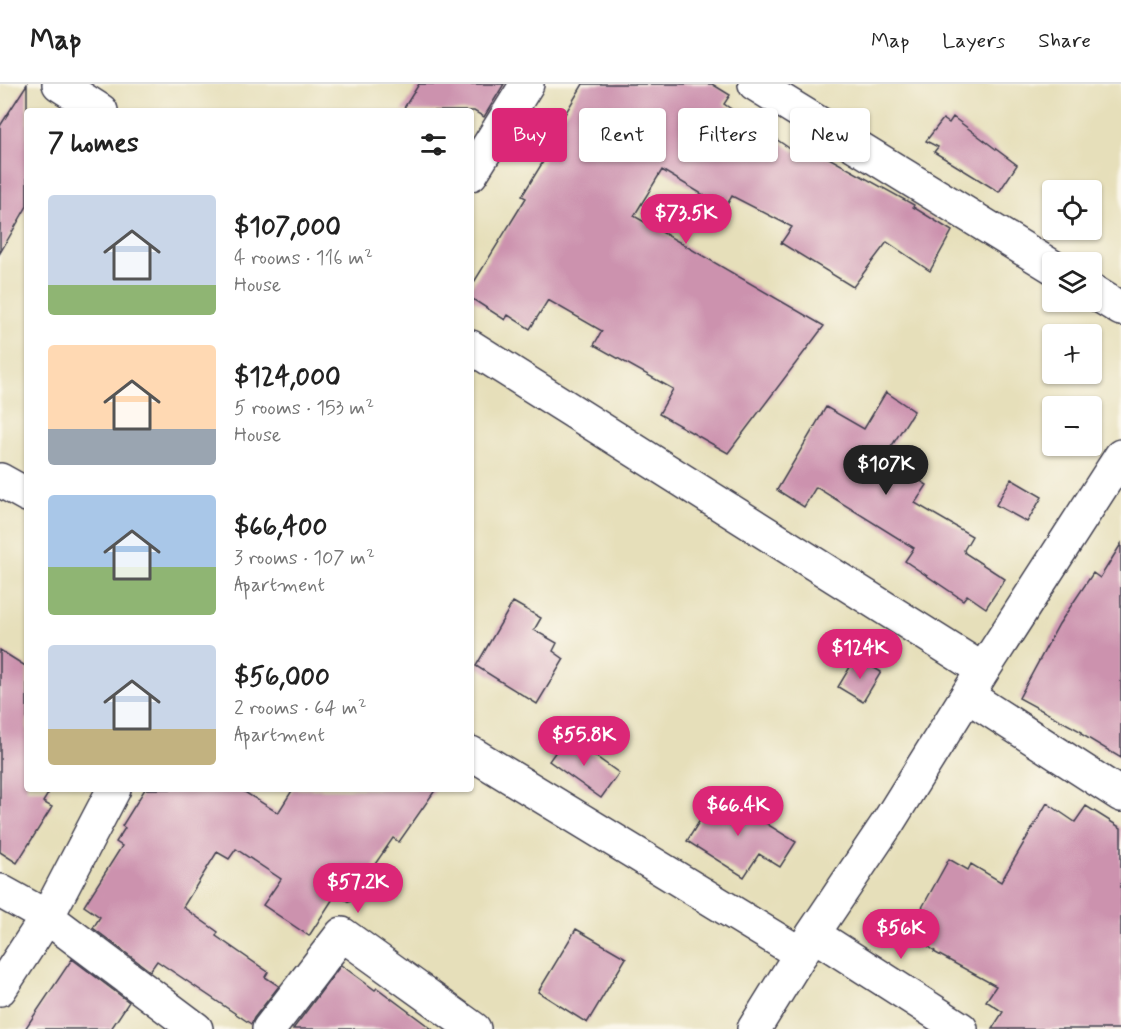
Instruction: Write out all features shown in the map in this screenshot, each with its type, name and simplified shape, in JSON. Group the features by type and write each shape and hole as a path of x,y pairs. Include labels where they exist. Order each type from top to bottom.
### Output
{"street":[{"path":"59,84 96,108"},
{"path":"474,169 527,84"},
{"path":"755,84 1042,260"},
{"path":"1102,297 1121,309"},
{"path":"474,349 975,683 1121,795"},
{"path":"754,1029 975,683 1117,470"},
{"path":"0,480 24,493"},
{"path":"474,755 961,1029"},
{"path":"0,989 47,917 112,792"},
{"path":"0,891 47,917 196,1029"},
{"path":"269,1029 342,934 474,1029"}],"building":[{"path":"27,84 27,108 24,108 24,211 0,253 0,126"},
{"path":"419,84 504,84 484,117 474,111 474,108 404,108"},
{"path":"583,84 712,84 730,95 724,104 730,108 678,108 678,162 778,162 778,141 790,149 790,162 836,162 914,205 913,207 952,231 930,271 887,242 853,287 781,243 792,227 732,196 725,208 662,170 634,216 824,326 728,453 659,414 673,389 594,345 602,331 548,300 530,329 508,315 505,320 474,300 474,282 526,198 522,196 543,162 567,162 567,111"},
{"path":"953,117 1017,165 999,192 934,152 938,147 926,141 943,119 949,123"},
{"path":"886,392 914,411 884,458 927,485 915,503 972,536 964,550 965,553 1005,579 986,608 967,595 963,600 905,561 914,548 816,487 804,507 777,490 826,407 864,429"},
{"path":"1011,479 1042,497 1027,522 996,505"},
{"path":"1121,544 1121,758 1081,734 1082,732 1019,698 1059,624 1093,573 1100,578"},
{"path":"513,602 541,618 534,630 557,643 553,651 564,659 537,704 476,666"},
{"path":"0,650 24,665 24,792 49,792 43,802 52,807 17,863 0,852"},
{"path":"856,657 881,672 863,702 838,687"},
{"path":"567,736 619,773 601,798 549,761"},
{"path":"143,792 245,792 278,813 291,792 434,792 399,842 393,838 349,902 336,894 309,936 263,905 281,879 236,849 229,859 217,852 183,907 218,932 216,936 268,972 265,977 279,986 251,1024 157,961 150,971 93,928 100,917 84,906 122,846 116,842 125,828 122,826"},
{"path":"717,793 796,842 780,867 759,854 744,877 687,841"},
{"path":"1047,803 1075,822 1086,806 1121,828 1121,1029 992,1029 1003,1012 986,1001 996,986 934,952 908,933 949,859 968,870 971,864 1001,882"},
{"path":"576,929 626,958 587,1023 538,992"},
{"path":"72,959 129,1002 111,1029 25,1029"},
{"path":"341,965 375,990 377,988 432,1029 293,1029"}]}
